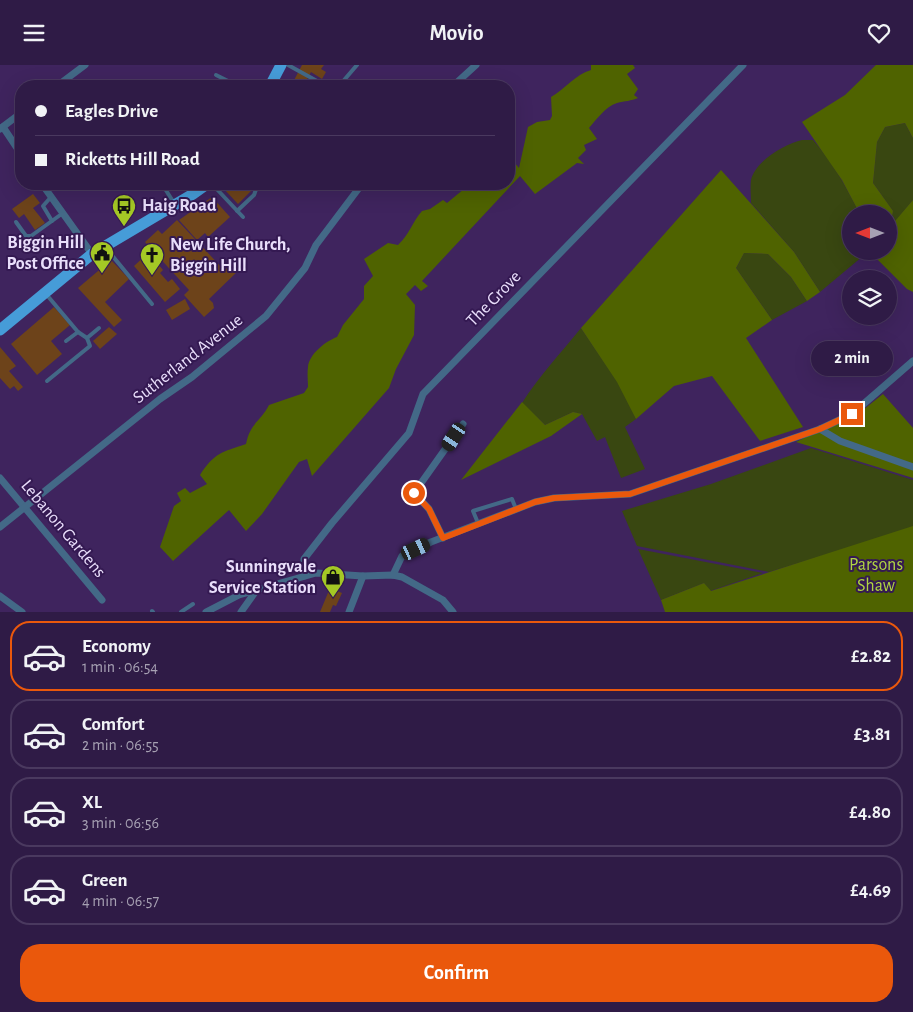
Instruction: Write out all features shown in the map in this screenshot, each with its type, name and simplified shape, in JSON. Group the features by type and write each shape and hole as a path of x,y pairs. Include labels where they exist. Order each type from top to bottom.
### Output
{"main road":[{"path":"273,80 281,65"},
{"path":"0,330 92,255 198,190"}],"street":[{"path":"65,80 85,65"},
{"path":"460,80 476,65"},
{"name":"The Grove","path":"304,576 304,559 332,523 410,433 423,394 743,65"},
{"path":"15,118 1,128 15,146"},
{"path":"47,190 92,255"},
{"name":"Sutherland Avenue","path":"0,527 160,399 192,377 266,316 304,269 316,245 357,190"},
{"path":"392,575 402,556 478,523 516,509 554,498 630,494 820,429 852,414 913,361"},
{"path":"443,538 429,509 414,493 463,424"},
{"path":"820,429 840,441 913,467"},
{"name":"Lebanon Gardens","path":"0,478 102,599"},
{"path":"206,612 239,595 258,588 316,573 363,576 392,575 402,577 443,600 453,612"},
{"path":"349,612 363,576"},
{"path":"241,612 258,588"},
{"path":"0,596 18,611"}],"lane":[{"path":"288,65 315,80"},
{"path":"344,80 357,65"},
{"path":"216,75 226,80"},
{"path":"166,190 175,205"},
{"path":"218,190 244,217"},
{"path":"237,211 254,195 256,190"},
{"path":"52,197 43,206 52,221"},
{"path":"16,222 28,236 63,213"},
{"path":"106,247 152,304"},
{"path":"45,292 78,332 87,338 90,346 47,381"},
{"path":"87,338 99,328"},
{"path":"66,341 78,332"},
{"path":"478,523 473,511 512,499 516,509"},
{"path":"181,612 193,604"}],"green space":[{"path":"591,65 633,65 635,68 627,74 638,89 634,95 638,98 609,107 589,128 597,139 584,145 586,150 578,158 584,164 577,163 535,194 520,176 515,181 515,163 519,168 528,127 537,122 550,120 552,116 551,97 580,75 591,70"},
{"path":"876,65 913,65 913,138 905,123 885,127 877,142 873,183 889,205 855,205 842,180 802,122 845,95"},
{"path":"905,123 913,138 913,200 898,218 898,205 889,205 873,183 877,142 885,127"},
{"path":"813,140 839,175 855,205 842,205 842,260 858,260 846,270 842,270 842,274 820,292 794,252 751,203 751,180 758,166 779,149 795,142"},
{"path":"721,170 794,252 820,292 807,301 791,277 768,254 744,253 736,268 772,320 746,338 803,427 760,441 712,376 674,386 636,419 617,382 581,328"},
{"path":"463,190 507,190 422,281 428,286 421,291 415,285 406,294 415,305 414,335 396,369 389,388 312,476 307,459 299,462 262,514 246,531 229,510 173,561 160,547 174,506 181,501 177,493 185,488 190,493 207,484 200,475 205,468 219,454 246,444 250,431 269,405 304,393 308,387 308,367 311,357 323,345 337,337 343,325 364,299 364,286 373,276 364,259 388,243 398,245 422,211 430,209 443,200 447,203"},
{"path":"913,200 913,292 897,279 897,270 888,270 878,260 898,260 898,218"},
{"path":"744,253 768,254 791,277 807,301 772,320 736,268"},
{"path":"581,328 617,381 619,380 636,419 625,427 645,469 621,478 605,437 597,441 582,414 573,412 545,425 522,403"},
{"path":"883,394 913,428 913,478 796,442 824,428 853,418"},
{"path":"522,402 545,425 573,412 582,414 551,436 461,480"},
{"path":"811,448 913,480 913,528 769,572 637,546 622,511 711,484"},
{"name":"Parsons Shaw","path":"913,526 913,612 665,612 661,600 704,583 711,591"},
{"path":"638,549 763,573 710,591 704,583 661,600"}],"building":[{"path":"302,65 324,65 321,69 326,72 322,79 311,72 307,80 294,80"},
{"path":"225,190 250,190 238,204"},
{"path":"33,194 40,203 33,208 45,223 35,230 24,214 19,218 12,209"},
{"path":"212,197 230,217 208,237 205,233 197,240 179,220"},
{"path":"177,220 224,270 234,264 239,270 209,299 213,303 214,308 204,317 184,295 189,290 145,242 158,230 162,234"},
{"name":"New Life Church, Biggin Hill","path":"148,253 152,257 155,255 161,262 158,264 163,270 160,273 168,282 172,279 180,289 165,302 134,266"},
{"path":"111,260 129,279 105,302 122,320 114,327 78,288"},
{"path":"185,299 190,309 172,320 166,310"},
{"path":"54,307 70,325 51,341 62,354 37,375 11,344"},
{"path":"109,327 117,334 100,349 93,341"},
{"path":"0,347 16,366 9,371 23,387 18,391 14,386 10,389 0,378"},
{"path":"330,588 342,593 336,606 333,605 330,612 320,612"}],"place":[{"name":"Haig Road","path":"124,227"},
{"name":"Biggin Hill Post Office","path":"102,274"},
{"name":"New Life Church, Biggin Hill","path":"152,276"},
{"name":"Sunningvale Service Station","path":"333,598"}],"route":[{"path":"414,493 429,509 443,538 535,502 554,498 630,494 820,429 852,414"}]}
